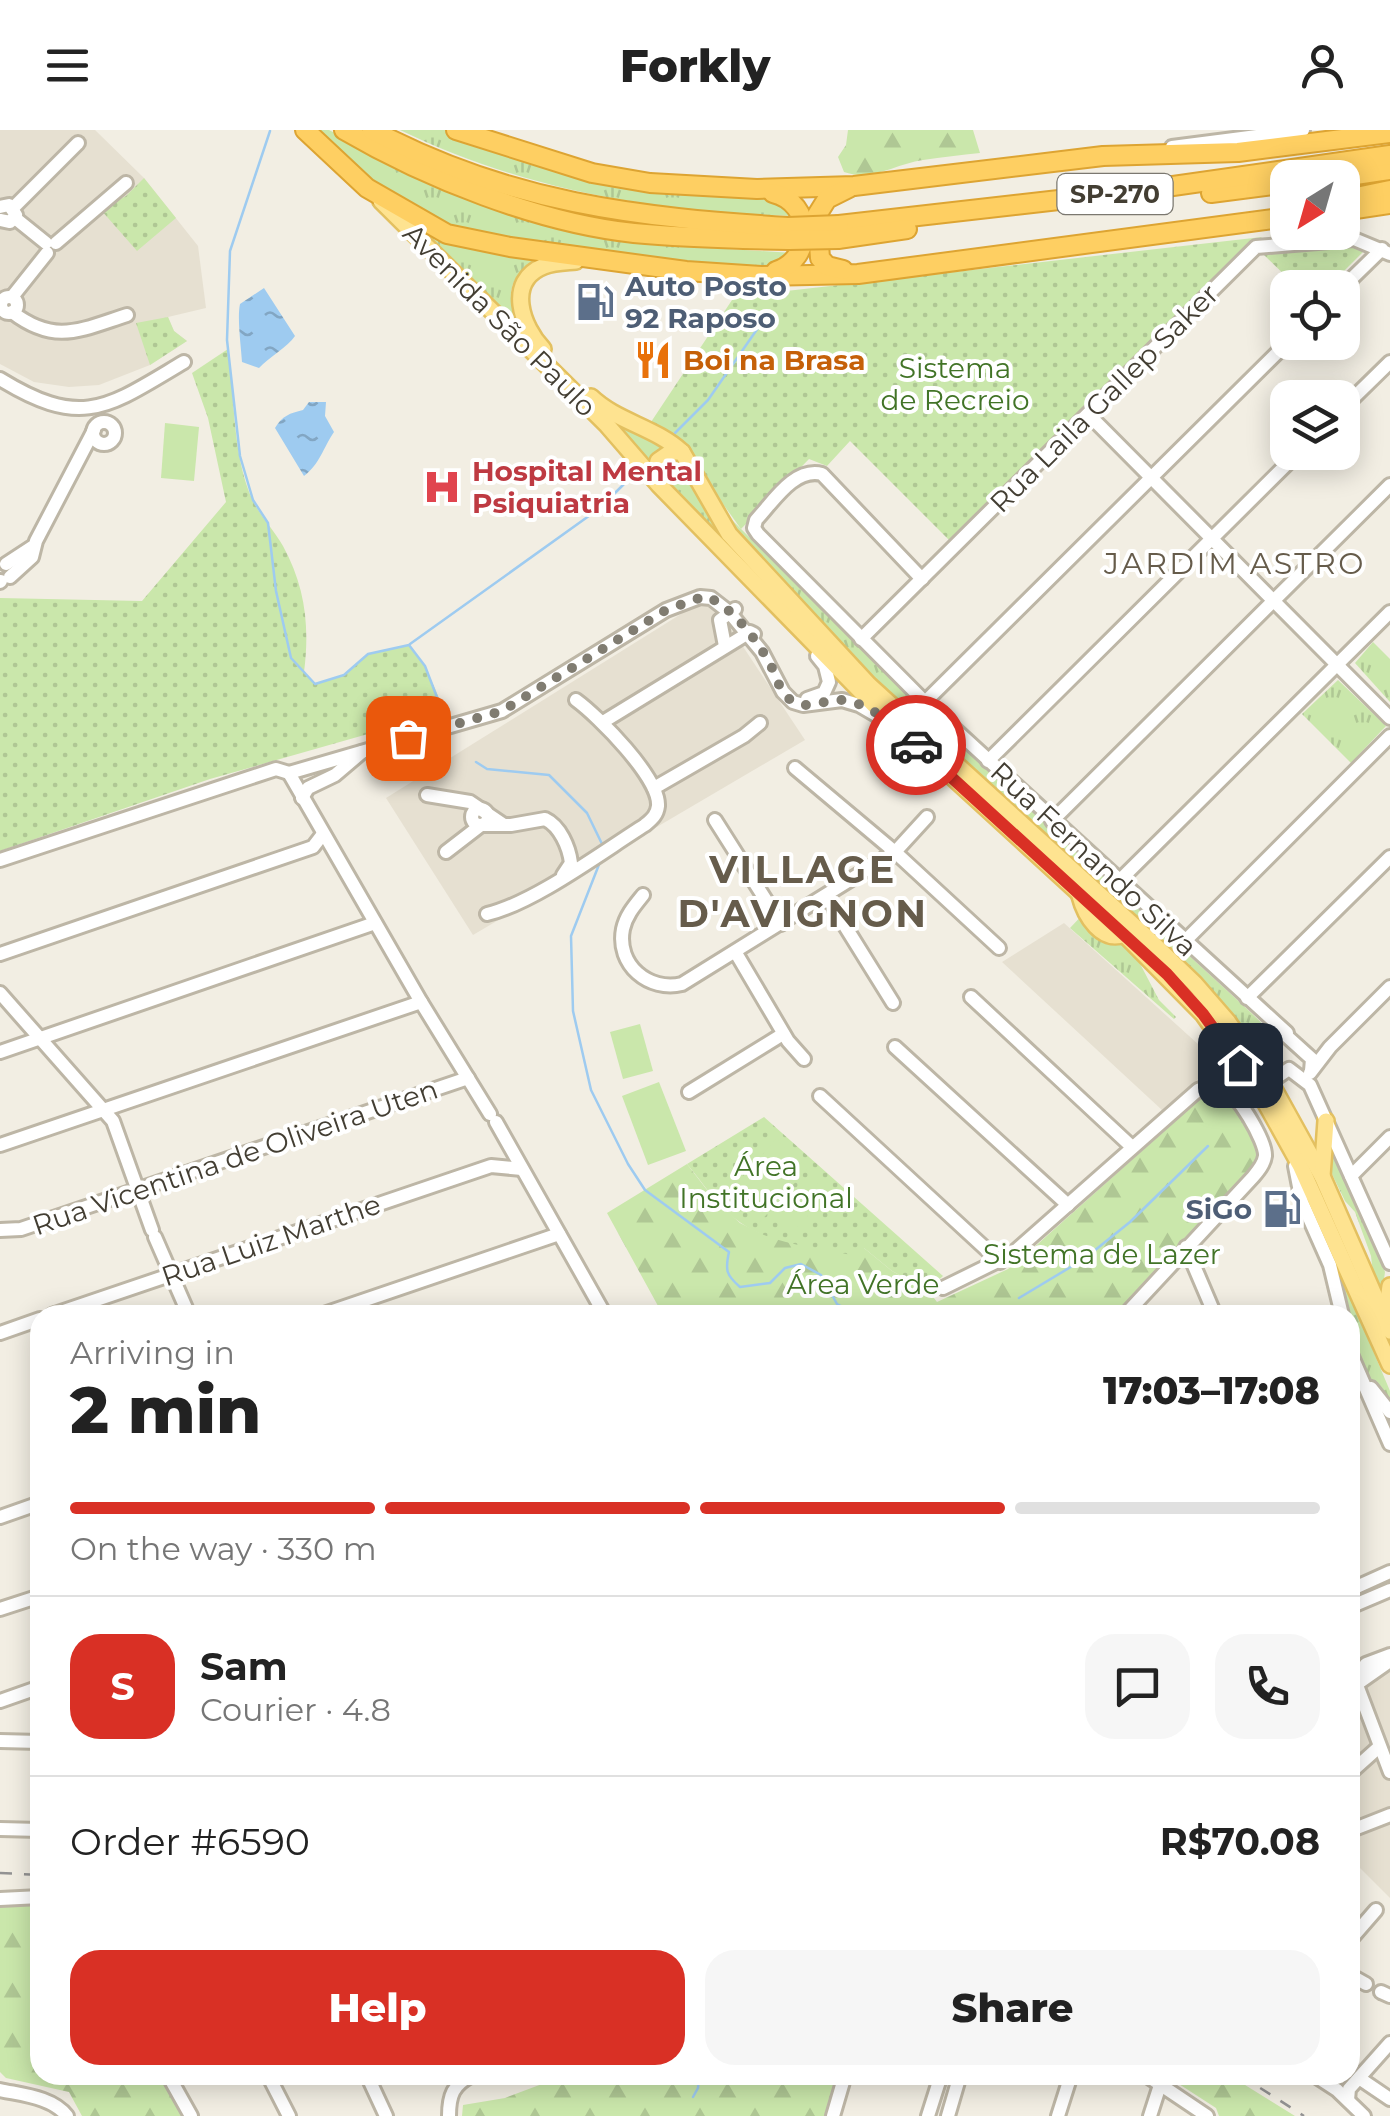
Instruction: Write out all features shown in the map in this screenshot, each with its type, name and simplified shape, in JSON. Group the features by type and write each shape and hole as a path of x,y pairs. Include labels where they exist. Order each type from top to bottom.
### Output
{"highway":[{"name":"SP-270","path":"306,130 367,188 447,234 686,271 761,276 858,274 1270,217"},
{"name":"SP-270","path":"344,130 420,170 478,193 630,232 839,232 1270,185"},
{"name":"SP-270","path":"372,130 424,157 559,200 632,214 788,234"},
{"name":"SP-270","path":"456,130 592,172 650,182 757,189 854,186 1103,156 1238,152 1390,133"},
{"name":"SP-270","path":"839,232 1390,155"},
{"path":"1360,174 1390,170"},
{"path":"854,186 827,199 821,207 817,215 817,248 827,266 858,274"},
{"path":"757,189 792,200 802,213 802,249 794,263 761,276"},
{"path":"1360,196 1390,190"},
{"path":"1360,208 1390,204"}],"main road":[{"name":"Avenida São Paulo","path":"367,188 607,425 793,625 902,732 1124,934 1203,1014 1264,1100 1284,1136 1390,1364"},
{"name":"Avenida São Paulo","path":"600,260 556,263 537,269 521,293 523,321 532,338 598,404 682,452 729,534 870,685 1143,934 1228,1022 1270,1082 1322,1176 1390,1331"},
{"path":"660,486 654,474 658,460 671,452 682,452"},
{"path":"1264,1100 1264,1090 1270,1082"},
{"path":"1322,1176 1326,1121"},
{"path":"1390,1286 1390,1316"}],"street":[{"path":"491,130 528,154"},
{"path":"1103,156 1303,130"},
{"path":"0,220 8,223 9,211 78,143"},
{"path":"126,182 50,246 6,306 32,326 55,332 78,330 127,316"},
{"path":"9,211 50,246"},
{"name":"Rua Laila Gallep Saker","path":"861,639 1256,247 1354,239 1386,252"},
{"path":"1360,273 1386,252"},
{"path":"924,702 1270,360"},
{"path":"0,379 46,403 91,409 117,402 184,362"},
{"path":"1360,391 1390,362"},
{"path":"1088,415 1390,718"},
{"path":"3,571 32,556 36,541 93,438"},
{"path":"988,761 1281,470"},
{"name":"Rua Fernando Silva","path":"922,579 822,474 810,471 799,475 756,520 754,528 758,534 924,702 1247,998 1309,1066"},
{"path":"1052,820 1390,485"},
{"path":"0,860 276,769 289,773 502,711 666,610 705,596 732,610 754,628 794,696 812,698 827,689 829,674 793,625"},
{"path":"732,610 792,702 849,702 902,732"},
{"path":"725,646 720,620 732,610"},
{"path":"1118,882 1390,612"},
{"path":"603,722 747,633 754,634 776,660"},
{"path":"487,914 506,910 563,876 577,862 603,851 654,818 658,801 654,788 603,722 576,700"},
{"path":"654,788 760,723"},
{"path":"1184,942 1390,736"},
{"path":"302,798 308,788 335,774 365,749"},
{"path":"795,768 999,948"},
{"path":"289,773 512,1150 597,1305"},
{"path":"427,795 443,797 482,818 507,826 545,819 554,824 577,862"},
{"path":"643,895 628,914 622,938 628,961 644,979 668,987 682,984 894,852 927,817"},
{"path":"446,852 482,818"},
{"path":"715,820 781,924"},
{"path":"0,954 313,847 323,834"},
{"path":"1247,998 1390,857"},
{"path":"827,897 893,1004"},
{"path":"0,1052 375,924"},
{"path":"736,953 783,1034 804,1060"},
{"path":"1289,1069 1309,1066 1390,987"},
{"path":"0,992 113,1121 185,1305"},
{"path":"970,997 1132,1147"},
{"path":"0,1145 421,1002"},
{"path":"1228,1022 1253,1045 1266,1042 1278,1030"},
{"path":"689,1092 783,1034"},
{"path":"895,1047 1068,1204"},
{"path":"1330,1047 1316,1053 1309,1066 1326,1121 1390,1263"},
{"path":"1270,1082 1296,1060 1309,1066"},
{"name":"Rua Vicentina de Oliveira Uten","path":"0,1230 21,1229 468,1078"},
{"path":"943,1288 1000,1262 1198,1090 1224,1087 1263,1141 1265,1152 1260,1168 1134,1305"},
{"path":"820,1096 1000,1262"},
{"path":"1284,1136 1298,1172 1302,1202 1330,1264 1340,1305"},
{"path":"1351,1176 1390,1137"},
{"path":"492,1166 512,1150"},
{"path":"492,1166 522,1169"},
{"name":"Rua Luiz Marthe","path":"101,1305 171,1274 492,1166"},
{"path":"351,1305 560,1234"},
{"path":"1186,1247 1211,1305"},
{"path":"0,1334 30,1323"},
{"path":"1360,1369 1390,1412"},
{"path":"1360,1375 1390,1444"},
{"path":"1374,1408 1380,1410 1390,1428"},
{"path":"0,1517 30,1506"},
{"path":"1360,1586 1390,1572"},
{"path":"1360,1603 1390,1590"},
{"path":"0,1610 30,1600"},
{"path":"1360,1670 1390,1658"},
{"path":"0,1700 30,1691"},
{"path":"1360,1704 1390,1772"},
{"path":"0,1741 30,1742"},
{"path":"1360,1764 1380,1747"},
{"path":"1360,1827 1390,1815"},
{"path":"0,1829 30,1830"},
{"path":"0,1899 30,1898"},
{"path":"1360,1928 1376,1910"},
{"path":"1360,1981 1366,1984"},
{"path":"1360,2077 1390,2042"},
{"path":"1360,2079 1390,2099"},
{"path":"174,2085 191,2116"},
{"path":"273,2085 289,2116"},
{"path":"371,2085 386,2116"},
{"path":"450,2116 452,2092 457,2085"},
{"path":"833,2116 842,2085"},
{"path":"928,2116 938,2085"},
{"path":"948,2116 957,2085"},
{"path":"1058,2116 1067,2085"},
{"path":"1150,2116 1160,2085"},
{"path":"1161,2085 1207,2116"},
{"path":"1328,2085 1364,2116"},
{"path":"1348,2100 1352,2085"},
{"path":"0,2090 60,2106 68,2116"}],"shaded area":[{"path":"0,130 95,130 144,178 198,246 206,308 168,317 174,331 187,341 150,365 99,385 69,387 34,382 0,364"},
{"path":"705,599 724,618 805,740 473,935 386,798"},
{"path":"1064,923 1219,1063 1217,1070 1204,1074 1162,1110 1002,962"},
{"path":"1379,1651 1386,1667 1390,1665 1390,1898 1360,1868 1360,1660"}],"green space":[{"path":"315,130 329,130 371,152 571,227 664,245 794,253 769,267 744,268 595,253 457,231 387,191"},
{"path":"400,130 445,130 534,163 780,197 796,216 694,210 593,194 495,168"},
{"path":"848,130 973,130 980,153 854,175 844,172 838,157 846,145"},
{"path":"144,178 176,218 137,251 101,210 126,196"},
{"path":"422,227 548,256 515,279 511,293 519,323 580,394 668,447 655,452 649,470"},
{"name":"Sistema de Recreio","path":"1262,237 953,544 850,441 827,466 809,459 741,529 679,443 651,422 734,297"},
{"path":"1268,250 1365,250 1345,270 1279,270 1263,254"},
{"path":"168,317 174,331 187,341 150,365 136,323"},
{"path":"228,349 246,484 256,507 283,546 301,591 306,622 304,672 315,684 344,675 368,654 409,645 425,666 445,712 210,779 0,851 0,598 142,601 226,502 208,418 192,373"},
{"path":"165,423 199,427 194,481 161,478"},
{"path":"677,459 730,543 1215,1011 1263,1085 1219,1027 777,601 661,475 664,460"},
{"path":"713,490 732,520 950,736 1245,1007 1271,1032 1268,1036 1253,1040 891,700 731,528"},
{"path":"1373,642 1390,659 1390,702 1355,663"},
{"path":"1338,680 1386,726 1351,763 1302,714"},
{"path":"1088,909 1136,956 1159,1000 1174,1019 1070,928"},
{"path":"640,1024 653,1071 623,1079 610,1032"},
{"path":"659,1082 686,1151 648,1165 622,1096"},
{"path":"1213,1092 1240,1111 1257,1145 1257,1166 1123,1305 658,1305 607,1213 687,1164 714,1199 740,1223 803,1245 864,1248 892,1271 928,1290 937,1302 1021,1259 1201,1098"},
{"name":"Área Institucional","path":"764,1117 943,1276 928,1290 892,1271 864,1248 856,1256 797,1245 753,1230 733,1217 687,1164"},
{"path":"776,1139 808,1168 759,1223 727,1194"},
{"path":"1331,1152 1337,1152 1385,1272 1383,1286 1374,1282 1371,1256 1355,1212 1330,1170"},
{"path":"810,1177 829,1193 795,1230 777,1214"},
{"path":"1306,1191 1354,1305 1344,1305"},
{"path":"1360,1320 1390,1391 1390,1408 1360,1358"},
{"path":"0,1904 30,1906 30,2083 6,2078 0,2072"},
{"path":"38,2085 166,2085 183,2116 82,2116 69,2092"},
{"path":"539,2085 837,2085 827,2116 462,2116 463,2105 505,2098"},
{"path":"1180,2085 1245,2085 1295,2116 1219,2116 1216,2108"}],"water":[{"path":"264,288 295,336 259,368 242,362 239,310 240,304"},
{"path":"309,402 326,402 325,416 334,432 318,461 304,476 275,428"}],"waterway":[{"path":"270,131 230,251 227,340 240,456 253,500 268,523 276,591 291,658 315,684 344,675 368,654 409,645 425,666 440,705"},
{"path":"675,433 708,400 769,312"},
{"path":"410,644 600,508 628,480"},
{"path":"476,762 487,769 549,775 587,813 603,846"},
{"path":"600,862 571,936 573,1011 591,1090 628,1164 645,1190 729,1252 728,1272 740,1287 770,1283 785,1268 801,1264 821,1275 839,1305"},
{"path":"1019,1298 1084,1259 1130,1222 1208,1146"},
{"path":"693,2097 698,2085"}],"railway":[{"path":"0,1873 30,1874"},
{"path":"1256,2085 1304,2116"}],"way so far":[{"path":"408,738 502,711 666,610 705,596 729,612 747,633 792,702 804,705 842,700 858,705 916,745"}],"place":[{"name":"Auto Posto 92 Raposo","path":"595,302"},
{"name":"Boi na Brasa","path":"653,360"},
{"name":"Hospital Mental Psiquiatria","path":"442,487"},
{"name":"SiGo","path":"1282,1209"}],"district":[{"name":"JARDIM ASTRO","path":"1235,564"},
{"name":"VILLAGE D'AVIGNON","path":"803,892"}],"route":[{"path":"916,745 1167,974 1203,1014 1240,1065"}],"park label":[{"name":"Sistema de Lazer","path":"1102,1254"},
{"name":"Área Verde","path":"863,1284"}]}
